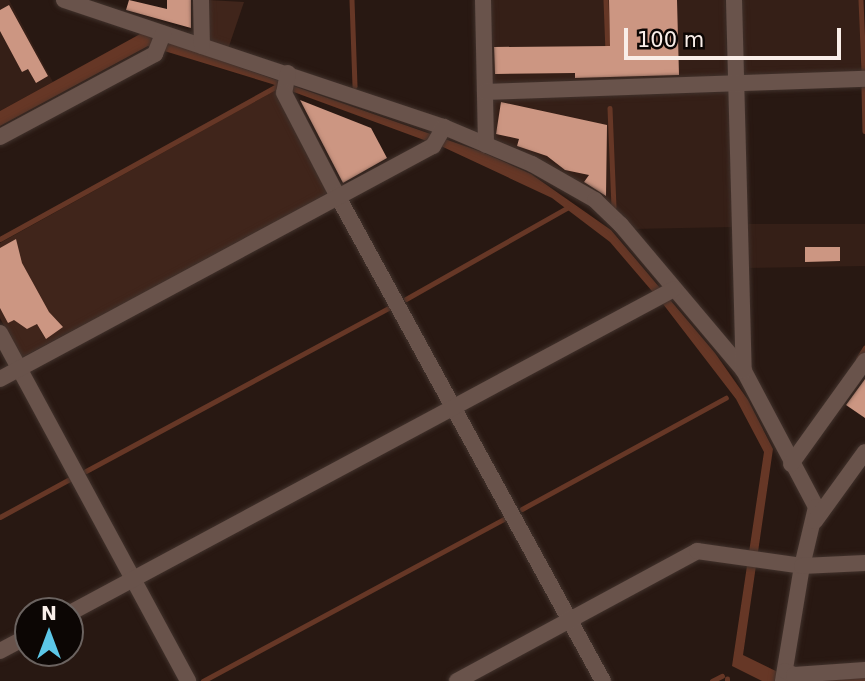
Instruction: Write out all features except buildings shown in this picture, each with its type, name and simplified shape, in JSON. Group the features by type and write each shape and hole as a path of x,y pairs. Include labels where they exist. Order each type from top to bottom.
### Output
{"street":[{"path":"64,0 444,127 532,164 595,200 744,371 816,507 802,566 784,676 865,670"},
{"path":"201,0 202,46"},
{"path":"483,0 486,145"},
{"path":"734,0 744,371"},
{"path":"0,136 155,54 163,34"},
{"path":"288,73 284,93 603,681"},
{"path":"485,92 865,79"},
{"path":"0,379 433,145 444,127"},
{"path":"84,605 674,289"},
{"path":"0,333 188,681"},
{"path":"792,464 865,361"},
{"path":"811,524 865,452"},
{"path":"457,681 697,551 740,555 802,566 865,563"}],"shaded area":[{"path":"0,0 9,0 53,82 0,111"},
{"path":"208,0 244,2 228,49 208,42"},
{"path":"489,0 725,0 727,77 491,86"},
{"path":"741,0 859,0 861,73 748,77 742,68"},
{"path":"142,33 482,152 531,174 611,230 715,353 748,400 773,449 743,655 796,681 762,681 732,666 764,452 736,399 663,304 610,242 552,198 443,147 272,84 148,46 0,126 0,111"},
{"path":"276,90 327,190 326,197 21,358 0,318 0,243"},
{"path":"728,92 734,227 632,229 491,139 491,99"},
{"path":"745,224 865,224 865,266 748,268"},
{"path":"865,677 865,681 796,681"}],"waterway":[{"path":"352,0 355,86"},
{"path":"606,0 608,52"},
{"path":"861,0 864,72"},
{"path":"0,239 277,86"},
{"path":"864,88 865,131"},
{"path":"610,108 614,207"},
{"path":"406,299 567,208"},
{"path":"86,471 389,308"},
{"path":"858,359 865,348"},
{"path":"522,509 726,398"},
{"path":"0,517 70,479"},
{"path":"203,681 504,519"},
{"path":"712,681 722,676"}]}
